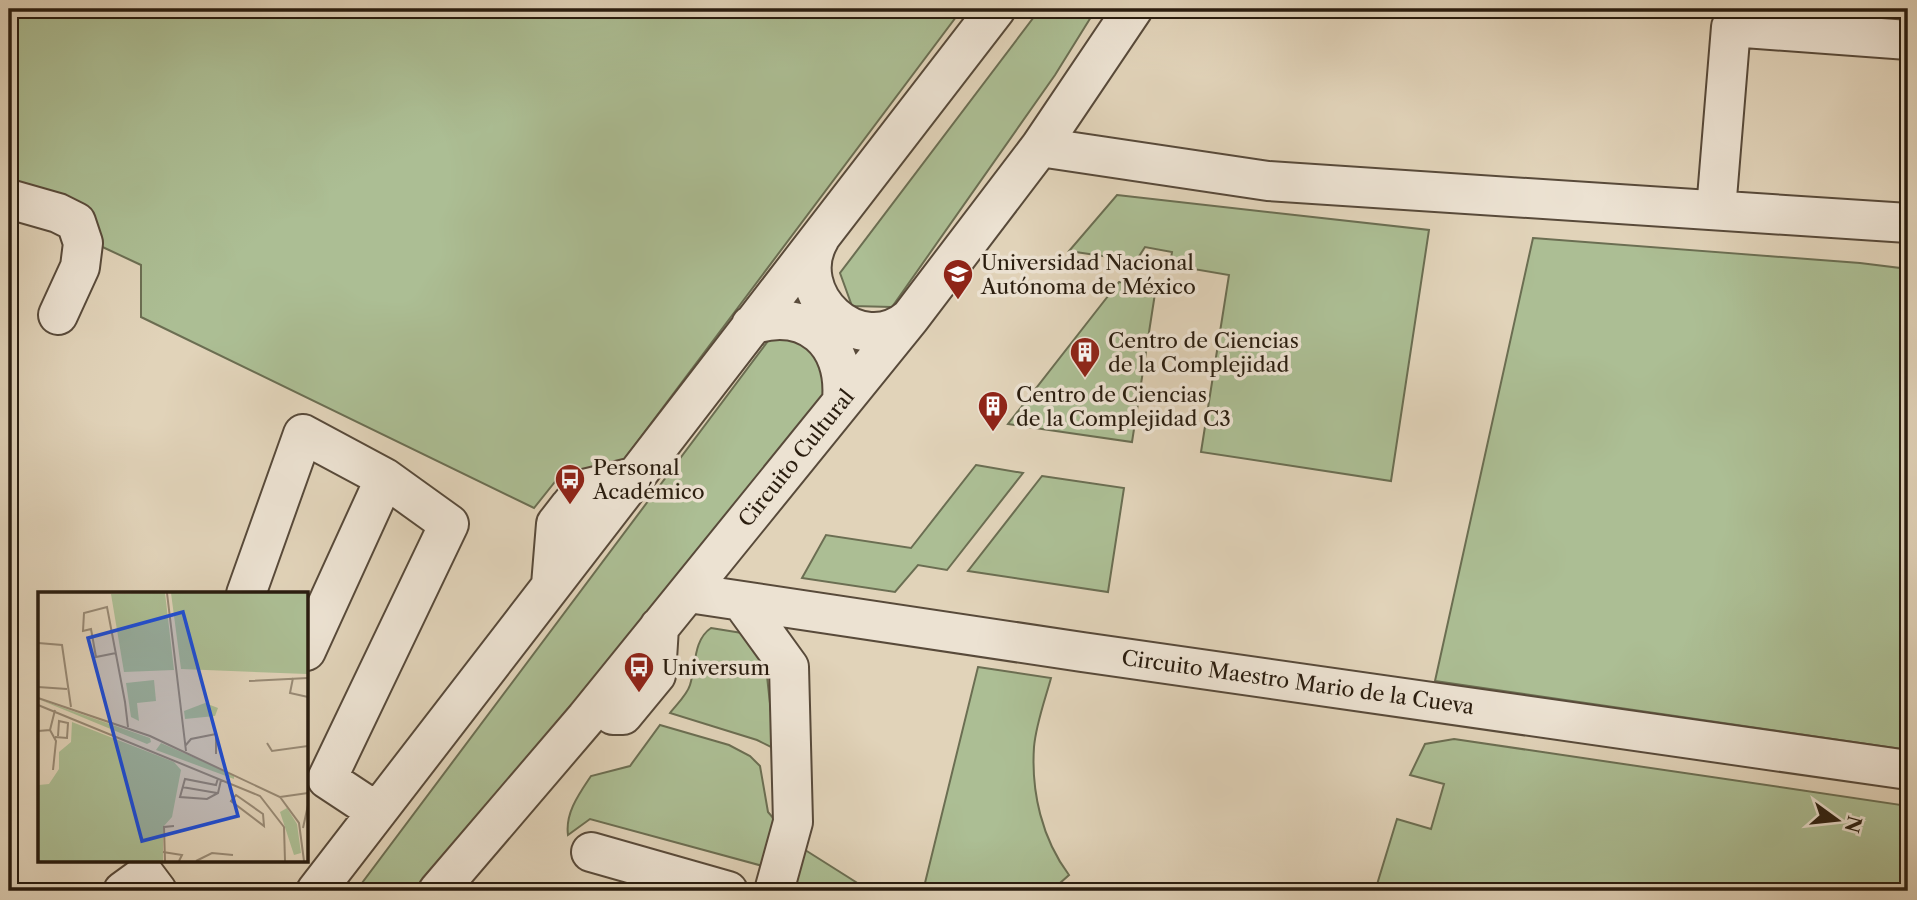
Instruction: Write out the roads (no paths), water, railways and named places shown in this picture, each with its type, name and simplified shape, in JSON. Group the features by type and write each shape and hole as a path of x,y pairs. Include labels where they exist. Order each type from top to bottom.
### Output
{"street":[{"path":"316,891 996,9"},
{"name":"Circuito Cultural","path":"439,891 689,593 910,318 1040,147 1133,9"},
{"path":"1716,210 1731,27 1777,20 1908,40"},
{"path":"1040,147 1268,181 1908,223"},
{"path":"9,199 58,213 76,222 83,243 80,267 58,315"},
{"path":"827,227 818,241 812,274 824,306 835,318 866,332 899,328 910,318"},
{"path":"751,325 782,319 812,328 825,338 841,367 842,400"},
{"path":"247,592 303,434 386,478 449,524 327,779 368,823"},
{"path":"308,646 386,478"},
{"name":"Circuito Maestro Mario de la Cueva","path":"689,593 1908,770"},
{"path":"742,601 789,667 793,822 774,891"},
{"path":"308,801 314,797 368,823"},
{"path":"591,852 728,891"},
{"path":"123,891 145,875 157,891"}],"place":[{"name":"Universidad Nacional Autónoma de México","path":"958,301"},
{"name":"Centro de Ciencias de la Complejidad","path":"1085,379"},
{"name":"Centro de Ciencias de la Complejidad C3","path":"993,433"},
{"name":"Personal Académico","path":"570,506"},
{"name":"Universum","path":"639,694"}]}
